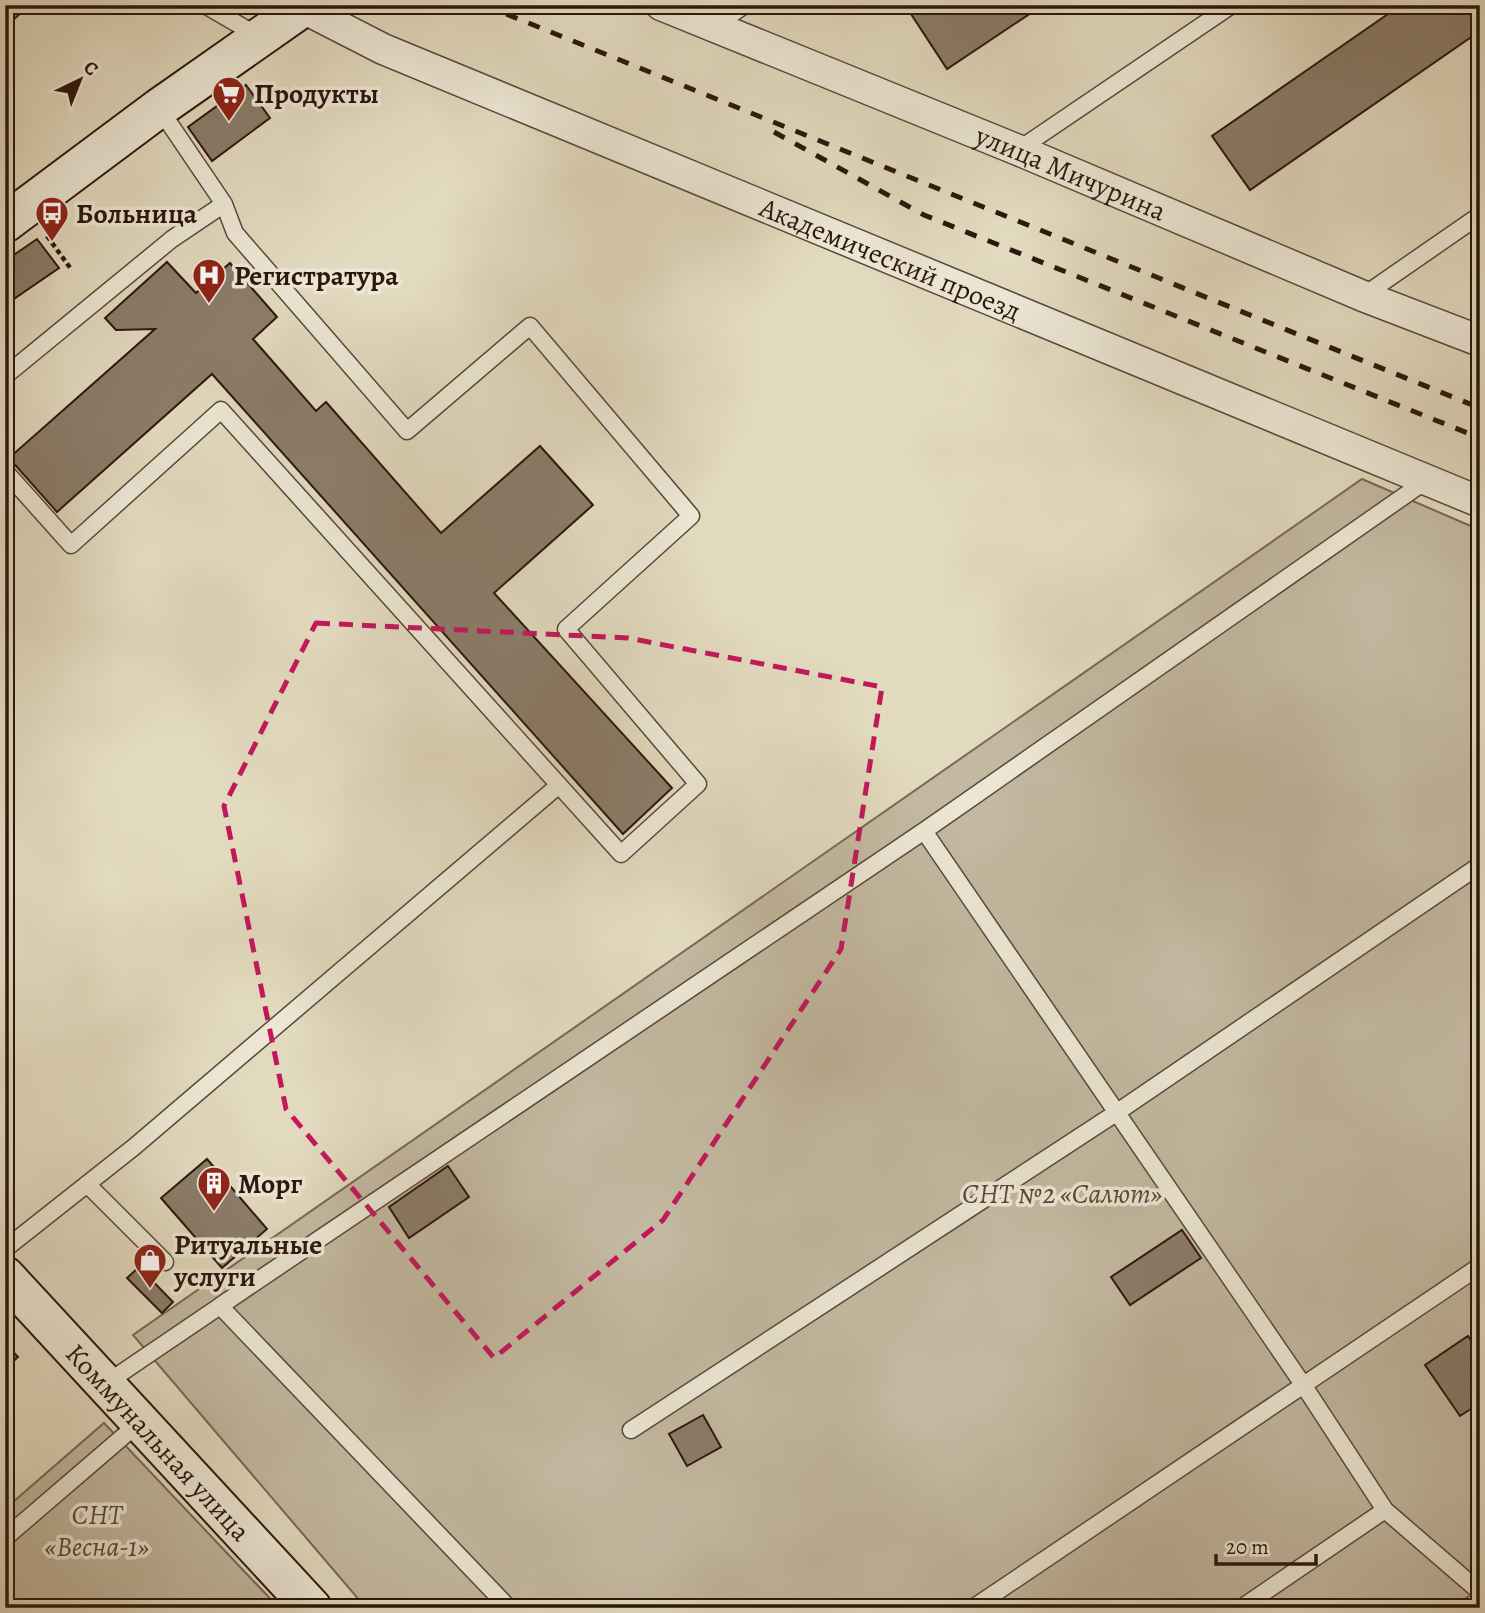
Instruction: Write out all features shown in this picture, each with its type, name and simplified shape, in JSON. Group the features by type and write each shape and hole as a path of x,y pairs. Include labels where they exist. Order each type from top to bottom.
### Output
{"street":[{"name":"улица Мичурина","path":"661,5 1018,150 1363,296 1480,341"},
{"path":"5,223 159,108 304,6"},
{"name":"Академический проезд","path":"304,6 383,49 1480,502"},
{"name":"Коммунальная улица","path":"5,1276 312,1608"}],"lane":[{"path":"205,5 260,37"},
{"path":"713,27 745,5"},
{"path":"1018,150 1232,5"},
{"path":"5,471 71,545 221,410 621,854 698,784 566,629 691,516 530,326 407,431 234,233 224,204 159,108"},
{"path":"5,376 172,239 224,204"},
{"path":"1363,296 1480,215"},
{"path":"105,1384 924,831 1427,480"},
{"path":"5,1250 88,1184 559,785"},
{"path":"924,831 1304,1386 1385,1510 1480,1592"},
{"path":"631,1430 1116,1113 1480,865"},
{"path":"88,1184 165,1262"},
{"path":"973,1608 1480,1266"},
{"path":"220,1306 509,1608"},
{"path":"5,1538 140,1422"},
{"path":"1241,1608 1385,1510"},
{"path":"1467,1608 1480,1599"}],"highlighted area":[{"path":"316,623 628,638 882,687 841,949 663,1220 494,1358 286,1109 224,806"}],"green space":[{"name":"СНТ №2 «Салют»","path":"1362,479 1480,530 1480,1608 366,1608 133,1335"},
{"name":"СНТ «Весна-1»","path":"104,1423 279,1608 5,1608 5,1509"}],"building":[{"path":"5,5 29,5 5,28"},
{"path":"924,5 1043,5 947,69 911,14"},
{"path":"1401,5 1480,5 1480,31 1250,190 1212,136"},
{"name":"Продукты","path":"246,85 270,118 212,161 188,127"},
{"path":"37,239 59,268 5,305 5,261"},
{"path":"167,262 196,293 230,263 277,317 253,339 316,411 326,402 441,533 540,446 593,505 494,593 672,788 623,834 212,374 57,512 9,458 155,329 116,330 105,318"},
{"name":"Морг","path":"207,1159 267,1229 222,1268 161,1198"},
{"path":"448,1166 469,1197 409,1238 389,1207"},
{"path":"1182,1230 1201,1258 1130,1305 1111,1277"},
{"name":"Ритуальные услуги","path":"139,1267 173,1302 162,1313 127,1278"},
{"path":"1468,1336 1480,1354 1480,1403 1460,1416 1425,1365"},
{"path":"5,1343 18,1357 5,1369"},
{"path":"703,1415 721,1447 687,1466 669,1434"}],"railway":[{"path":"484,5 1480,408"},
{"path":"774,132 924,215 1480,438"}],"place":[{"name":"Продукты","path":"229,123"},
{"name":"Больница","path":"52,243"},
{"name":"Регистратура","path":"209,305"},
{"name":"Морг","path":"214,1213"},
{"name":"Ритуальные услуги","path":"150,1290"}]}
